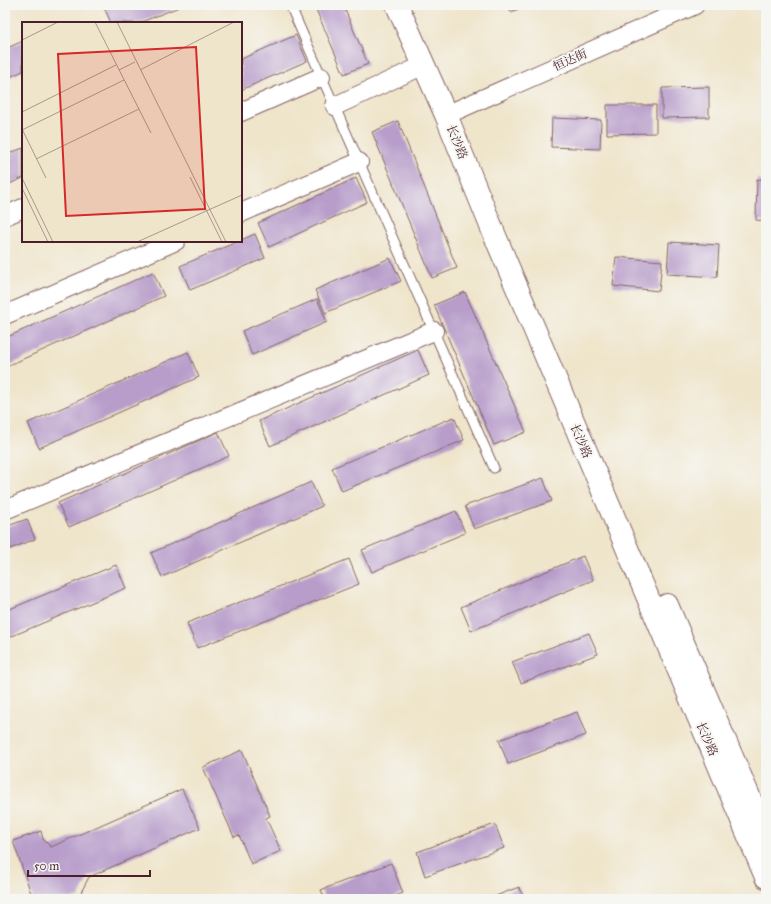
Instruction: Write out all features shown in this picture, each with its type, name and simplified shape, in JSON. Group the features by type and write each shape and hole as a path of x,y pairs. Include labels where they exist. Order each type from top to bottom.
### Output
{"street":[{"name":"长沙路","path":"397,5 424,65 452,113 626,509 766,836"},
{"name":"长沙路","path":"412,5 498,244 766,877"},
{"name":"恒达街","path":"452,113 695,5"},
{"path":"335,106 424,65"},
{"path":"242,112 321,77"},
{"path":"242,213 359,162"},
{"path":"5,216 22,208"},
{"path":"5,315 174,242"},
{"path":"5,510 434,331"}],"lane":[{"path":"290,5 494,468"}],"building":[{"path":"109,5 184,5 142,22 111,22 104,7"},
{"path":"314,5 343,5 368,64 344,74"},
{"path":"508,5 528,5 511,12"},
{"path":"296,35 307,61 242,90 242,59"},
{"path":"22,41 22,71 5,79 5,49"},
{"path":"709,87 709,117 662,118 662,88"},
{"path":"607,105 656,105 656,133 607,134"},
{"path":"552,118 601,120 600,149 551,147"},
{"path":"398,121 457,268 432,278 372,132"},
{"path":"22,148 22,178 5,186 5,155"},
{"path":"356,178 367,202 269,247 258,223"},
{"path":"757,179 766,180 766,221 756,220"},
{"path":"255,234 265,258 190,290 180,266 237,242 242,242 242,240"},
{"path":"669,242 719,245 717,277 667,274"},
{"path":"616,257 662,261 659,291 613,286"},
{"path":"390,258 401,281 325,313 315,290"},
{"path":"153,272 164,296 5,367 5,338"},
{"path":"465,292 526,432 494,445 434,305"},
{"path":"317,299 327,322 252,355 242,331"},
{"path":"418,350 429,375 270,446 259,421"},
{"path":"188,352 199,377 39,448 28,423"},
{"path":"454,417 464,440 342,491 332,468"},
{"path":"218,432 229,456 69,527 58,503"},
{"path":"543,478 552,501 474,529 465,506"},
{"path":"311,482 322,506 162,577 151,553"},
{"path":"456,511 465,533 372,572 362,550"},
{"path":"27,519 35,539 5,551 5,527"},
{"path":"583,556 593,580 471,631 461,607"},
{"path":"349,559 359,584 197,648 187,623"},
{"path":"116,565 126,588 5,639 5,611"},
{"path":"589,633 598,654 521,683 512,662"},
{"path":"577,712 586,735 508,764 499,740"},
{"path":"242,750 270,816 266,818 281,851 251,864 239,835 234,837 203,767"},
{"path":"182,789 200,828 89,877 78,898 33,899 13,841 41,831 43,839 51,847"},
{"path":"495,824 504,848 425,876 417,852"},
{"path":"391,863 403,893 388,899 325,899 321,890"},
{"path":"519,887 524,899 488,899"}]}
